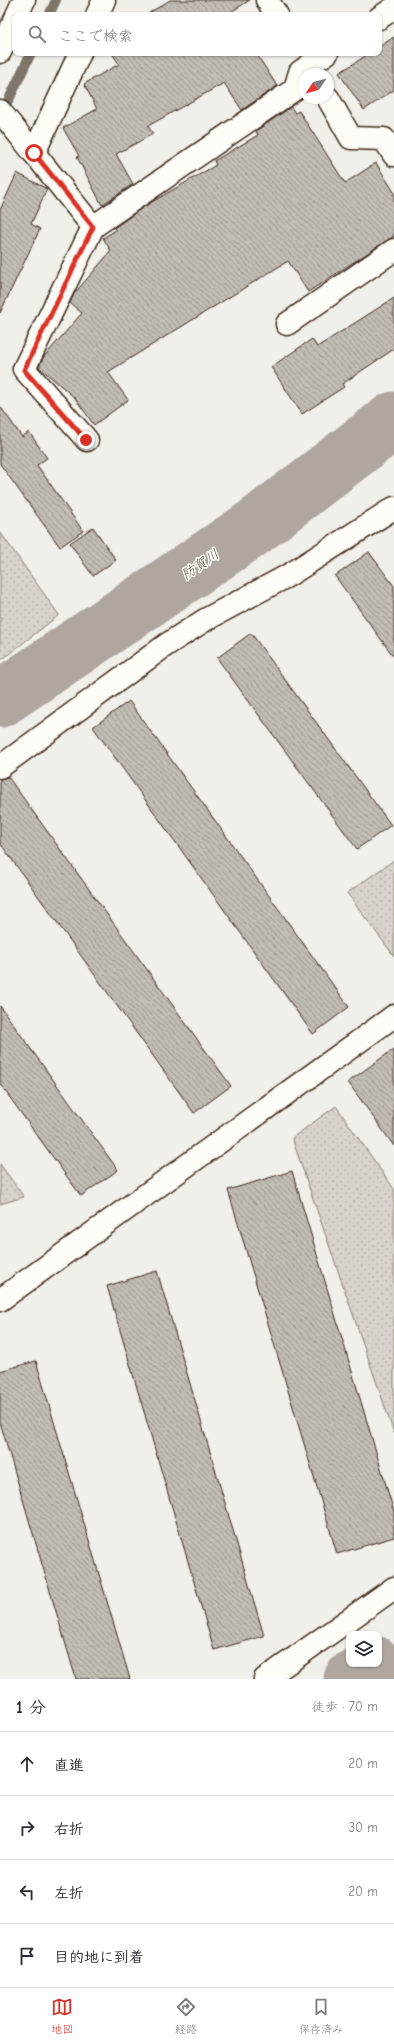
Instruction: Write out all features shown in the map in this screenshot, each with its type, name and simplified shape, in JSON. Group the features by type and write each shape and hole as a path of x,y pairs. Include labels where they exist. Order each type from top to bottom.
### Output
{"street":[{"path":"18,12 24,0"},
{"path":"98,12 104,0"},
{"path":"267,0 275,12"},
{"path":"382,16 394,8"},
{"path":"0,52 12,26"},
{"path":"34,153 79,56"},
{"path":"86,440 24,370 93,227 295,89 300,72 307,64 322,56"},
{"path":"332,104 352,138 384,139 394,155"},
{"path":"0,111 93,227"},
{"path":"287,324 394,250"},
{"path":"0,767 166,645 205,620 288,575 394,508"},
{"path":"0,1300 394,1016"},
{"path":"265,1679 394,1589"}],"shaded area":[{"path":"0,532 59,615 0,661"},
{"path":"394,860 394,956 347,893"},
{"path":"336,1106 394,1189 394,1433 292,1138"},
{"path":"0,1164 24,1197 0,1204"}],"building":[{"path":"170,0 250,0 231,12 151,12"},
{"path":"394,37 394,90 364,110 339,73 365,56 382,56 382,45"},
{"path":"114,56 258,56 277,86 242,110 224,83 148,126 153,134 116,154 133,184 102,205 77,157 79,156 63,128 97,109 84,84 119,64"},
{"path":"291,107 295,113 299,111 345,183 376,163 394,192 394,236 308,292 288,261 108,372 128,400 94,425 75,398 39,367 43,358 82,313 70,303 74,294 111,251 103,238 116,230 114,228 145,206 216,165 214,161 258,135 256,131"},
{"path":"17,173 47,189 31,224 40,229 0,313 0,210"},
{"path":"394,298 394,349 342,384 344,387 302,414 271,367 312,339 317,347"},
{"path":"0,406 22,437 29,432 47,458 37,465 83,531 60,547 0,464"},
{"path":"93,527 116,560 93,576 70,543"},
{"path":"369,552 394,586 394,657 335,576"},
{"path":"251,633 391,825 357,849 217,658"},
{"path":"129,701 349,1007 313,1034 93,727"},
{"path":"8,777 231,1086 194,1113 0,843 0,779"},
{"path":"0,1006 118,1170 81,1196 0,1084"},
{"path":"394,1049 394,1146 348,1082"},
{"path":"292,1171 394,1512 394,1537 337,1554 228,1190"},
{"path":"157,1271 264,1636 214,1650 107,1286"},
{"path":"36,1361 130,1679 76,1679 0,1422 0,1371"}],"waterway":[{"path":"50,12 56,0"},
{"path":"2,114 30,56"},
{"name":"防賀川","path":"0,699 252,529 394,420"},
{"path":"352,1679 370,1667"}],"route":[{"path":"34,153 93,227 24,370 86,440"}]}
